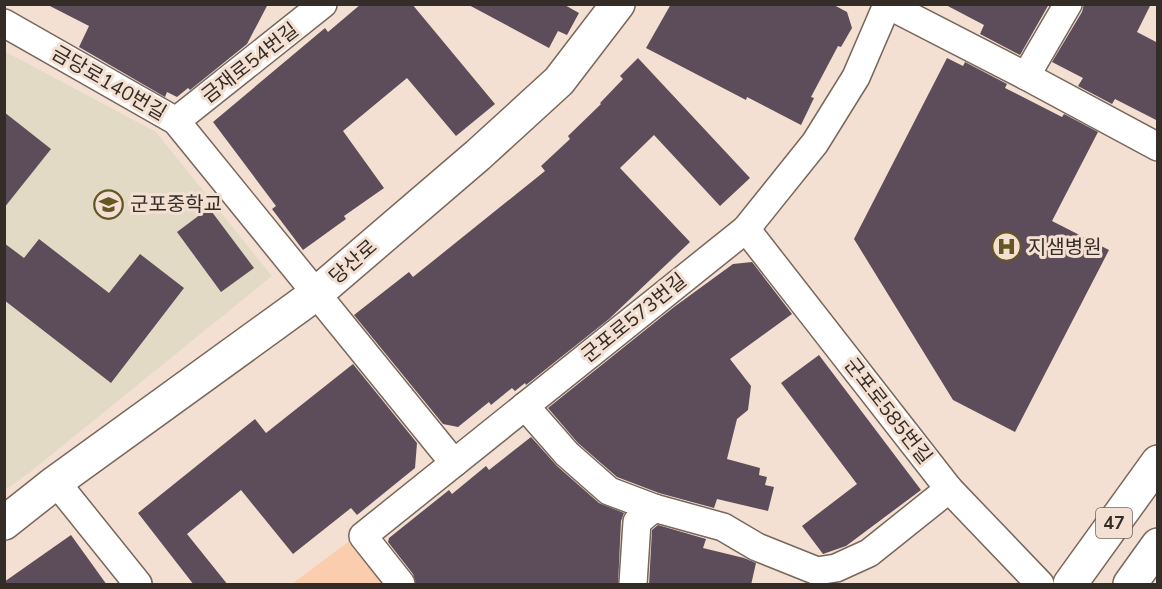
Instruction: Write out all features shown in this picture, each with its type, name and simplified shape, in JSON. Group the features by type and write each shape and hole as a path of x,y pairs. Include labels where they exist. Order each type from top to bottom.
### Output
{"street":[{"name":"금재로54번길","path":"176,121 323,4"},
{"name":"당산로","path":"4,523 56,482 317,293 478,155 559,81 618,4"},
{"path":"1026,75 1068,4"},
{"path":"886,5 1026,75 1158,147"},
{"name":"군포로573번길","path":"401,585 363,536 746,229 815,143 856,77 886,5"},
{"name":"금당로140번길","path":"4,23 176,121 454,463"},
{"name":"군포로585번길","path":"746,229 949,489 1040,585"},
{"path":"525,406 567,454 609,491 654,508 723,527 757,547 817,571 836,568 869,553 949,489"},
{"name":"47","path":"1070,585 1158,462"},
{"path":"56,482 138,585"},
{"path":"633,585 637,522 654,508"},
{"name":"47","path":"1130,585 1158,545"}],"shaded area":[{"name":"군포중학교","path":"4,51 156,132 272,276 5,490"},
{"path":"352,539 387,584 292,584"}],"building":[{"path":"46,4 268,4 247,44 190,90 188,88 177,97 167,92 165,97 79,47 89,26"},
{"path":"361,4 412,4 495,104 456,136 407,78 343,131 384,188 344,216 346,219 303,250 272,209 276,206 213,122 325,28 328,32"},
{"path":"467,4 563,4 579,13 567,35 558,31 549,48"},
{"path":"671,4 832,4 847,12 852,28 841,47 838,46 811,97 814,98 801,125 747,97 746,100 646,48"},
{"path":"944,4 1049,4 1020,55 980,34 984,25"},
{"path":"1084,4 1151,4 1137,32 1158,43 1158,121 1115,99 1112,104 1078,86 1083,78 1052,62 1082,12"},
{"path":"638,58 750,178 720,206 654,135 620,168 690,242 609,319 526,385 525,383 515,391 512,388 491,405 489,402 458,427 443,424 354,315 409,272 413,277 545,171 541,166 570,139 568,136 601,104 623,79 620,76"},
{"path":"947,58 963,66 965,62 1007,84 1005,88 1062,117 1064,114 1098,132 1052,221 1109,250 1015,432 953,400 854,239"},
{"path":"4,112 51,149 4,208"},
{"path":"209,208 254,268 221,292 177,232"},
{"path":"39,239 109,293 140,254 184,288 111,383 4,300 4,243 24,258"},
{"path":"752,262 792,314 730,359 751,386 748,410 737,419 727,459 760,468 759,475 767,477 765,485 774,487 768,511 717,499 714,508 659,493 617,477 578,443 548,408 674,307 733,264"},
{"path":"819,355 921,490 846,546 823,554 802,526 857,484 781,383"},
{"path":"353,364 417,443 415,468 357,515 351,508 293,554 241,490 187,534 228,585 194,585 138,513 255,419 266,433"},
{"path":"531,437 557,466 599,503 624,513 621,521 618,585 416,585 413,574 388,542 389,538 449,490 452,494 486,466 489,470"},
{"path":"658,525 706,539 703,548 756,563 751,585 649,585 652,530"},
{"path":"71,535 107,585 4,585 4,582"}],"place":[{"name":"군포중학교","path":"109,204"},
{"name":"지샘병원","path":"1007,247"}]}
